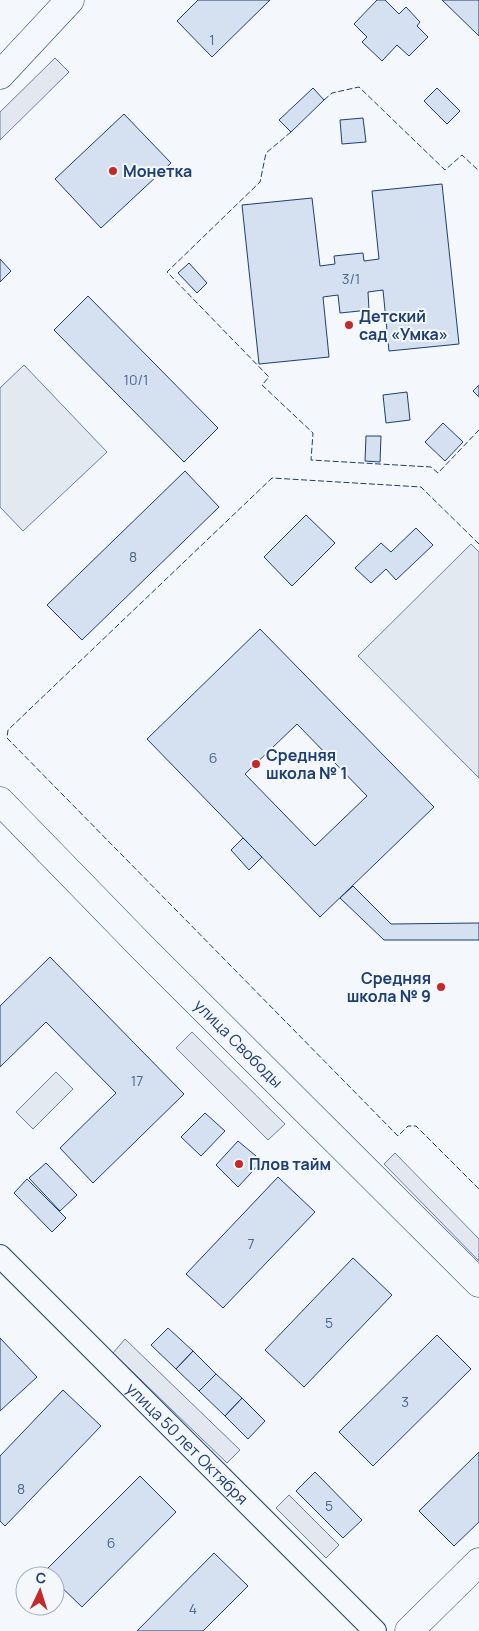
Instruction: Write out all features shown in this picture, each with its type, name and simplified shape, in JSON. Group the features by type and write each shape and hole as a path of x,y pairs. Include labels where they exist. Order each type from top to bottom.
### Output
{"main road":[{"path":"0,75 70,0"},
{"name":"улица Свободы","path":"0,801 143,948 479,1283"},
{"path":"409,1631 479,1562"}],"street":[{"name":"улица 50 лет Октября","path":"0,1256 375,1631"}],"shaded area":[{"path":"55,58 69,72 0,140 0,112"},
{"path":"24,365 107,452 23,531 0,507 0,388"},
{"path":"471,544 479,552 479,778 358,656"},
{"path":"192,1032 285,1124 268,1140 176,1048"},
{"path":"56,1072 73,1089 33,1129 16,1112"},
{"path":"395,1153 479,1239 479,1261 384,1164"},
{"path":"125,1339 240,1450 227,1463 113,1353"},
{"path":"289,1495 339,1545 326,1558 276,1508"}],"building":[{"path":"198,0 270,0 212,57 177,21"},
{"path":"377,0 385,0 399,14 406,7 420,22 417,26 428,37 409,56 397,45 382,61 362,42 367,37 354,24"},
{"path":"442,0 479,0 479,36"},
{"path":"313,88 324,100 291,132 279,120"},
{"path":"437,88 460,111 447,124 424,101"},
{"name":"Монетка","path":"124,114 171,163 101,228 55,179"},
{"path":"363,118 366,142 342,144 340,120"},
{"path":"442,184 459,344 389,351 383,290 368,292 369,310 340,313 338,295 323,297 329,357 259,364 242,205 312,198 320,266 335,264 334,256 363,253 364,261 379,259 372,191"},
{"path":"0,259 11,271 0,282"},
{"path":"189,263 207,283 197,293 178,273"},
{"path":"88,296 218,428 184,462 54,330"},
{"path":"479,385 479,397 473,391"},
{"path":"407,392 410,420 386,423 383,395"},
{"path":"443,423 463,442 445,461 425,442"},
{"path":"366,436 381,436 380,462 365,461"},
{"path":"185,471 219,507 82,640 47,605"},
{"path":"306,515 335,543 292,586 264,557"},
{"path":"416,528 433,545 396,580 386,569 371,583 355,568 381,543 391,552"},
{"path":"260,629 434,807 320,917 147,739","holes":["297,724 367,796 315,846 245,774"]},
{"path":"243,838 262,857 249,870 231,850"},
{"path":"353,886 391,924 479,923 479,940 384,940 340,898"},
{"path":"50,957 184,1094 93,1183 60,1148 116,1093 46,1022 0,1067 0,1006"},
{"path":"205,1113 225,1131 201,1156 181,1137"},
{"path":"238,1141 262,1161 238,1187 216,1165"},
{"path":"46,1163 77,1195 60,1211 29,1178"},
{"path":"278,1177 315,1212 223,1308 186,1274"},
{"path":"27,1179 66,1218 52,1232 14,1193"},
{"path":"353,1258 392,1295 304,1387 265,1350"},
{"path":"168,1328 193,1351 176,1369 151,1345"},
{"path":"437,1335 471,1369 373,1466 339,1432"},
{"path":"0,1338 37,1377 0,1411"},
{"path":"193,1351 216,1374 199,1391 176,1369"},
{"path":"216,1374 242,1398 225,1416 199,1391"},
{"path":"63,1390 101,1426 5,1526 0,1521 0,1456"},
{"path":"242,1398 265,1421 248,1439 225,1416"},
{"path":"479,1452 479,1522 454,1546 419,1511"},
{"path":"315,1472 362,1520 343,1538 296,1491"},
{"path":"140,1476 176,1512 82,1607 65,1591 65,1566 50,1566"},
{"path":"214,1553 248,1586 203,1631 137,1631"}],"fence":[{"path":"324,100 332,93 359,87 445,170 462,155 479,171"},
{"path":"291,132 266,153 260,182 167,272 269,377 262,385 313,433 311,460 431,467 438,473 479,430"},
{"path":"479,544 421,487 272,478 8,730 7,738 398,1136 408,1126 416,1126 479,1189"}],"place":[{"name":"Монетка","path":"113,171"},
{"name":"Детский сад «Умка»","path":"349,325"},
{"name":"Средняя школа № 1","path":"256,764"},
{"name":"Средняя школа № 9","path":"441,987"},
{"name":"Плов тайм","path":"239,1164"}]}
